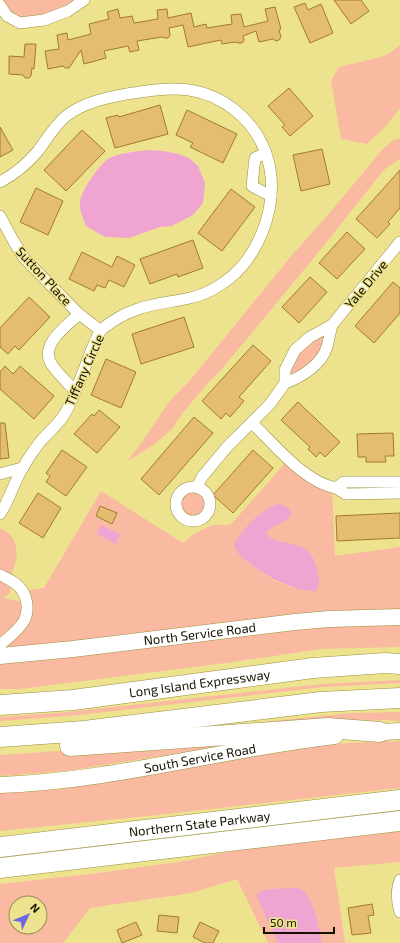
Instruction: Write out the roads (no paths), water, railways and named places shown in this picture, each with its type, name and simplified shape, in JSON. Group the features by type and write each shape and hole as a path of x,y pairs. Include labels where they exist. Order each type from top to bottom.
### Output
{"highway":[{"name":"Long Island Expressway","path":"0,705 73,700 306,669 395,662"},
{"path":"0,737 84,731 321,702 400,698"},
{"path":"0,743 48,747 328,728 380,732"},
{"name":"Northern State Parkway","path":"6,845 400,800"},
{"name":"Northern State Parkway","path":"0,868 400,821"}],"main road":[{"name":"North Service Road","path":"0,656 73,649 295,622 329,619 400,617"},
{"name":"South Service Road","path":"0,785 77,779 295,742 380,732 400,732"}],"street":[{"path":"0,5 7,16 20,23 44,20 67,6 84,0"},
{"name":"Tiffany Circle","path":"0,182 23,168 66,116 85,104 106,98 152,90 175,89 203,93 223,102 252,126 266,153 270,168 272,189 269,212 255,248 246,261 228,280 207,292 191,298 158,303 129,312 100,330 70,403 61,418 39,443 22,468 0,514"},
{"path":"266,153 255,158 252,186 271,196"},
{"name":"Sutton Place","path":"1,221 24,258 79,314 100,330"},
{"name":"Yale Drive","path":"285,383 285,370 295,350 310,337 332,325 400,242"},
{"name":"Sutton Place","path":"75,391 51,364 48,352 51,342 55,337 79,314"},
{"name":"Yale Drive","path":"197,487 202,477 227,447 266,409 285,383 296,379 314,367 326,348 332,325"},
{"path":"252,423 301,470 312,478 346,494 400,493"},
{"path":"0,474 22,468"},
{"path":"336,488 344,482 400,482"},
{"path":"0,575 17,584 26,601 27,610 24,620 0,645"},
{"path":"400,880 397,887 398,907 400,912"}]}
